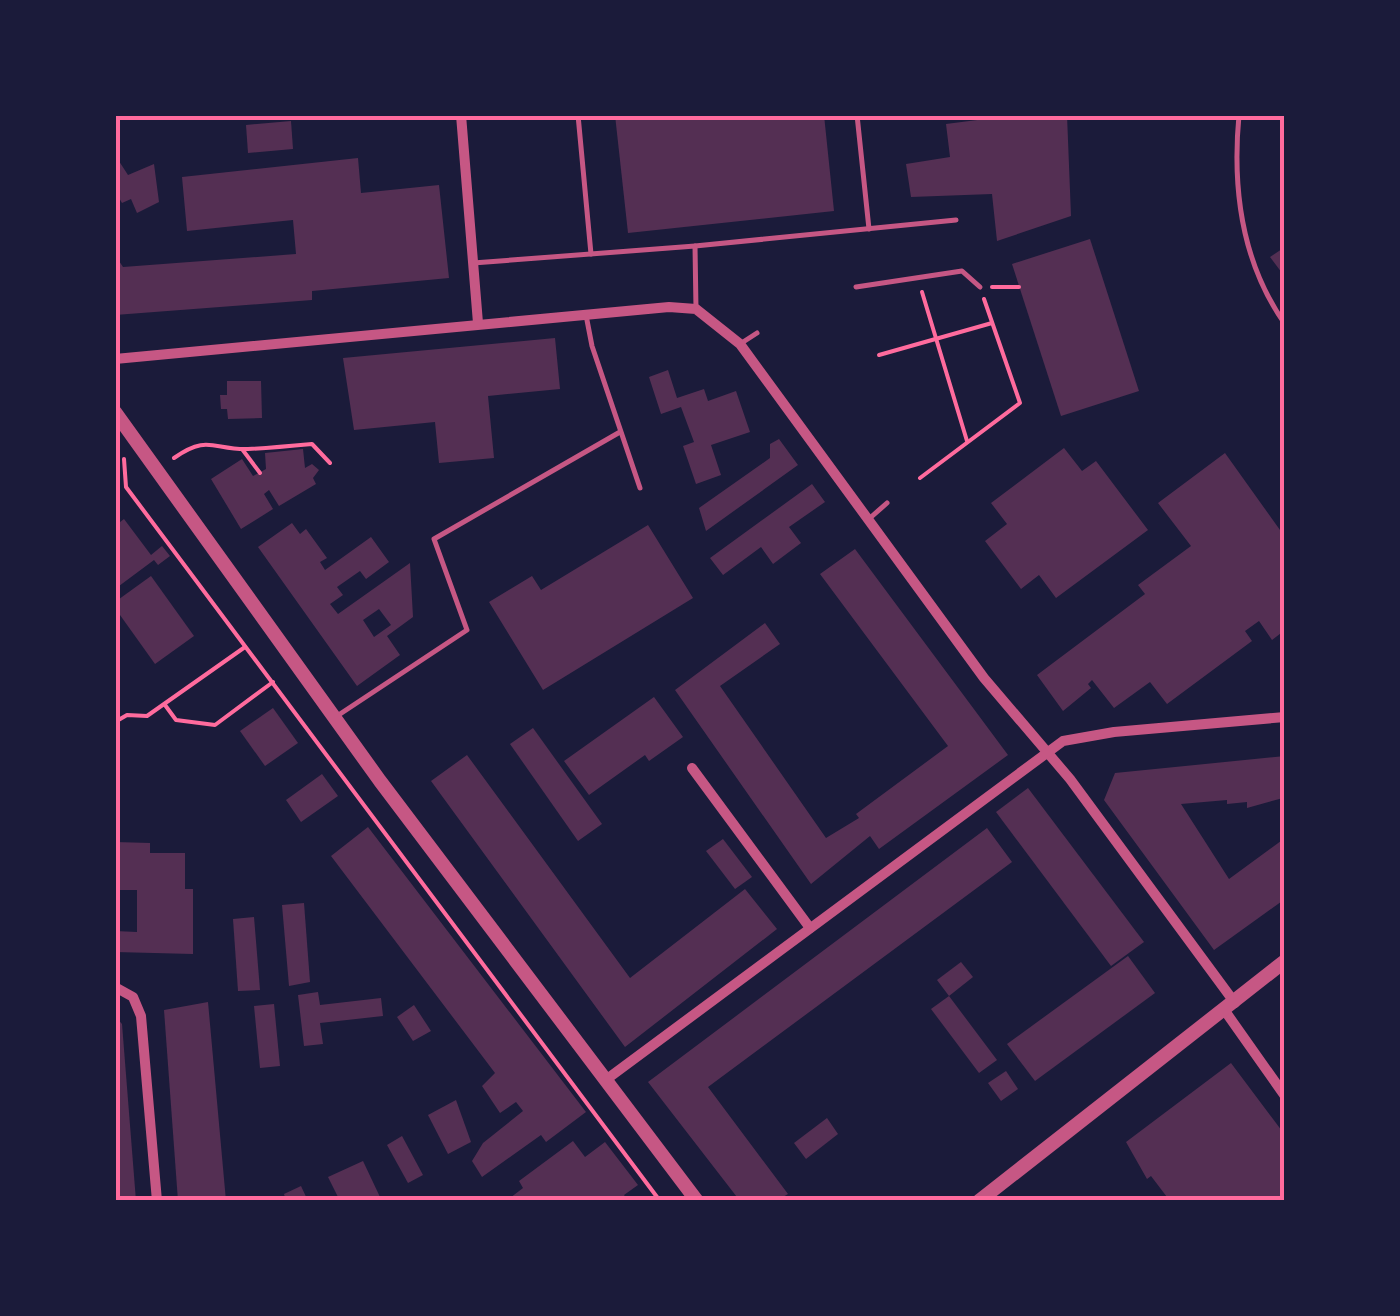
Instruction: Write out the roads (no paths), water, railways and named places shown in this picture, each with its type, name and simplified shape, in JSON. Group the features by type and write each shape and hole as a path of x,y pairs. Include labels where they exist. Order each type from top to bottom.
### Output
{"street":[{"path":"462,115 478,324"},
{"path":"115,359 478,324 696,309 740,344 1046,755 1070,778 1230,1007 1285,1096"},
{"path":"119,418 334,717 697,1201"},
{"path":"608,1079 1063,741 1285,717"},
{"path":"692,768 810,928"},
{"path":"979,1201 1285,961"},
{"path":"115,988 133,997 142,1016 156,1201"}],"lane":[{"path":"578,115 590,254"},
{"path":"858,115 869,229"},
{"path":"1238,115 1239,192 1246,242 1260,284 1285,324"},
{"path":"473,262 696,246 956,220"},
{"path":"696,246 696,309"},
{"path":"856,287 962,270 980,287"},
{"path":"586,315 640,488"},
{"path":"740,344 757,332"},
{"path":"334,717 467,630 434,539 620,432"},
{"path":"870,518 887,504"}]}
